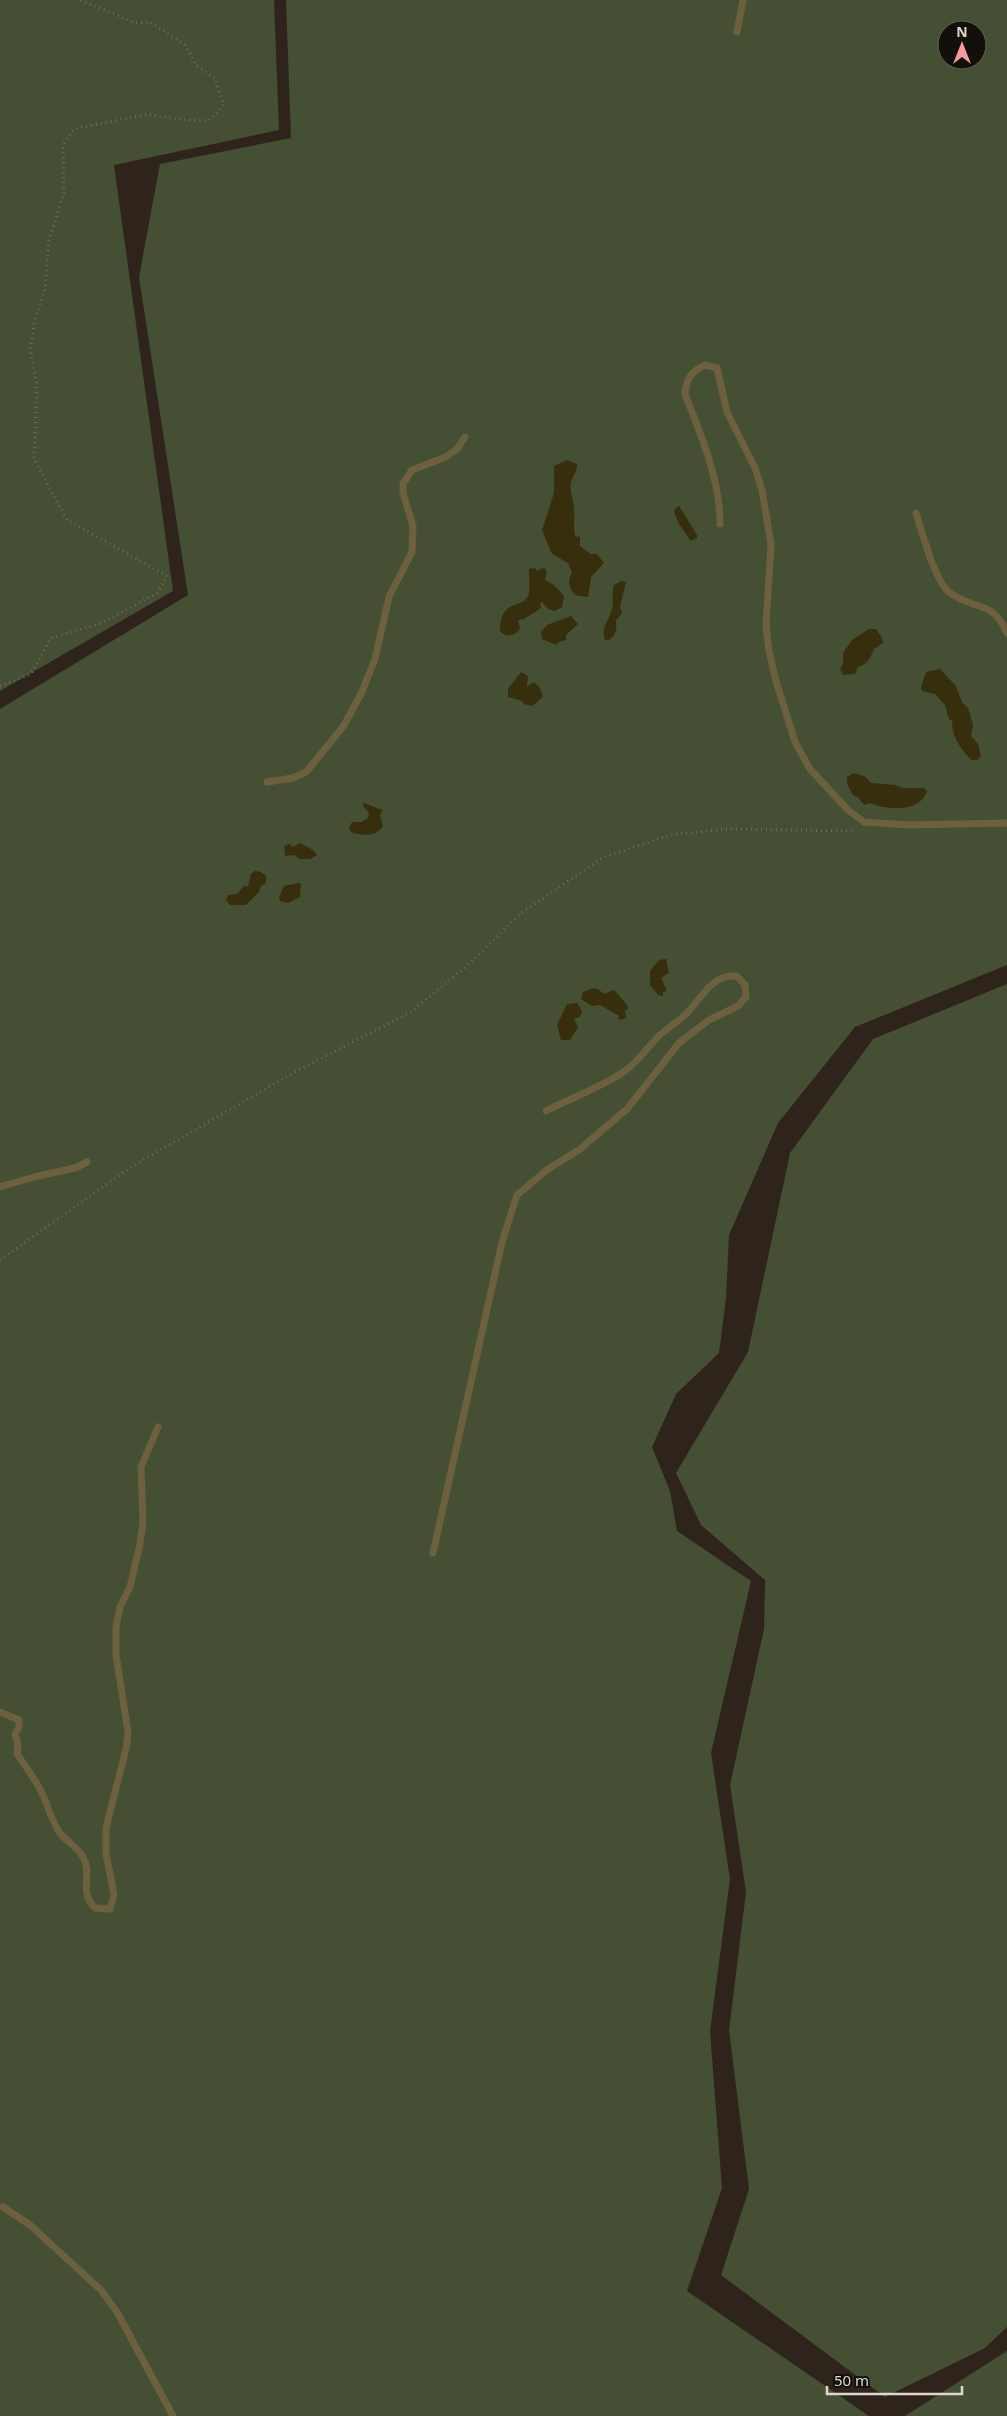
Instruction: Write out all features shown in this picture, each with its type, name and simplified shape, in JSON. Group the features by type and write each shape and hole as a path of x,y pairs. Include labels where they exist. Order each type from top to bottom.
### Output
{"lane":[{"path":"737,32 743,0"},
{"path":"720,524 720,501 712,470 685,394 686,382 697,368 705,365 717,368 727,412 755,468 762,490 771,544 766,625 769,651 776,682 795,742 810,769 848,810 864,822 909,825 1007,822"},
{"path":"267,782 293,778 306,772 343,727 361,694 375,659 389,597 412,552 413,526 404,493 404,484 412,470 446,457 456,449 465,437"},
{"path":"916,513 926,546 948,591 964,602 989,609 1001,618 1007,633"},
{"path":"433,1553 502,1242 517,1194 548,1169 579,1150 627,1109 665,1059 684,1038 709,1020 738,1006 746,997 745,985 737,976 723,977 716,980 699,996 687,1012 659,1036 643,1056 623,1073 546,1110"},
{"path":"0,1187 75,1168 86,1162"},
{"path":"0,1712 19,1720 19,1727 15,1734 18,1745 17,1754 32,1775 49,1815 60,1832 84,1858 87,1868 85,1881 89,1902 95,1908 110,1909 114,1894 106,1853 106,1828 126,1749 128,1732 116,1655 116,1627 120,1607 130,1587 140,1544 143,1522 141,1467 158,1428"},
{"path":"3,2207 30,2225 101,2290 117,2312 173,2416"}],"path":[{"path":"0,686 31,674 51,638 102,623 157,593 167,576 67,520 34,459 37,384 30,350 35,319 45,289 49,240 64,192 63,145 74,129 147,114 176,119 208,121 224,105 214,79 196,65 185,44 150,22 135,23 80,0"},
{"path":"0,1260 131,1167 293,1073 411,1012 467,966 522,914 604,857 670,835 716,830 856,831"}],"green space":[{"path":"0,0 274,0 279,130 114,165 173,591 0,691"},
{"path":"286,0 1007,0 1007,965 855,1027 778,1123 729,1235 726,1298 719,1353 676,1394 652,1447 670,1491 677,1531 751,1581 711,1753 730,1879 710,2031 722,2188 687,2291 869,2416 0,2416 0,709 188,595 139,277 160,164 291,138"},
{"path":"1007,984 1007,2327 985,2348 885,2397 721,2275 749,2189 729,2030 746,1892 730,1785 764,1629 765,1580 701,1525 676,1473 748,1352 790,1153 873,1039"},
{"path":"1007,2351 1007,2416 905,2416"}],"sand":[{"path":"567,460 577,464 571,485 575,536 580,537 580,546 591,554 597,554 604,563 591,577 588,597 575,595 570,587 569,582 572,573 568,563 552,554 542,530 554,493 554,466"},
{"path":"679,506 697,535 697,538 691,541 679,524 674,512"},
{"path":"535,568 537,571 544,568 547,571 545,580 554,585 564,596 562,607 555,611 548,609 542,602 540,603 541,608 524,619 518,620 520,629 518,631 513,635 505,635 500,631 504,613 508,608 523,602 527,598 529,593 529,569"},
{"path":"622,581 626,582 620,606 622,613 616,621 615,634 609,640 605,640 604,631 612,609 614,585"},
{"path":"571,616 578,624 566,635 566,640 556,645 542,639 541,632 547,625"},
{"path":"869,629 876,629 883,643 874,649 868,660 858,667 855,674 843,675 840,669 843,664 843,653 852,640"},
{"path":"940,669 956,686 962,702 968,708 973,725 971,736 978,744 981,756 977,760 971,760 957,742 953,732 952,721 949,719 945,705 935,694 922,691 921,687 926,672"},
{"path":"521,672 528,676 527,686 534,682 540,688 543,697 532,706 508,697 508,689"},
{"path":"854,773 866,777 871,783 896,785 902,788 924,788 927,791 917,803 902,808 885,807 870,803 864,805 858,797 853,795 847,784 847,777"},
{"path":"363,803 382,810 380,816 383,826 373,834 364,835 351,832 349,828 352,822 362,822 368,818 369,813 363,806"},
{"path":"300,843 313,850 317,855 310,859 299,859 295,855 285,856 284,846 289,844 293,847"},
{"path":"255,871 261,872 266,876 266,883 260,887 259,892 246,905 230,905 226,900 228,895 237,894 244,886 248,886 251,874"},
{"path":"301,884 300,897 288,903 280,901 279,897 284,886"},
{"path":"666,959 669,973 661,978 667,991 663,992 663,996 658,995 650,985 650,971 659,960"},
{"path":"593,988 598,989 604,994 614,990 627,1005 628,1009 625,1010 626,1018 619,1020 618,1015 600,1005 592,1006 581,999 583,992"},
{"path":"577,1003 582,1011 580,1017 574,1019 578,1027 570,1040 561,1040 557,1025 567,1004"}]}
